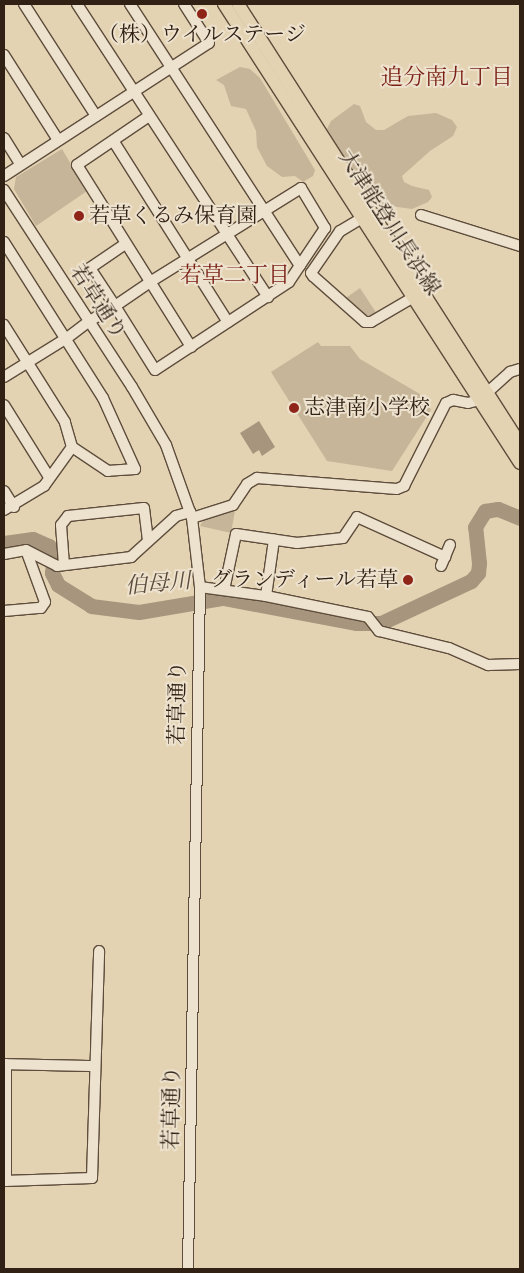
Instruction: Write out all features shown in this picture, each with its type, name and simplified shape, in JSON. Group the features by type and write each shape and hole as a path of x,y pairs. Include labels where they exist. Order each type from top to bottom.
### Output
{"main road":[{"name":"大津能登川長浜線","path":"224,4 362,218 417,295"},
{"name":"大津能登川長浜線","path":"238,4 417,295 483,395 520,444"},
{"name":"大津能登川長浜線","path":"483,395 520,464"}],"street":[{"path":"24,4 96,116"},
{"path":"77,4 225,235 268,297"},
{"path":"130,4 300,266"},
{"path":"4,176 209,43 184,4"},
{"path":"4,55 58,140"},
{"path":"149,116 114,142 77,165 191,347"},
{"path":"4,138 20,164"},
{"path":"114,142 228,322"},
{"path":"4,377 67,338 88,322 115,306 150,282 301,188 326,228 289,282 156,370 115,306 90,268 125,244"},
{"name":"若草通り","path":"4,190 166,445 191,515 199,596 188,1269"},
{"path":"421,215 520,246"},
{"path":"362,218 340,231 311,272 312,276 365,322 371,322 417,295"},
{"path":"4,242 67,338 103,398 135,469 108,471 72,448 65,422 4,325"},
{"path":"4,554 26,550 57,565 131,557 148,539 176,516 191,515 233,505 247,484 257,478 397,489 404,486 446,403 453,400 468,403 483,395 510,372 520,370"},
{"path":"4,405 49,477"},
{"path":"4,491 9,508 44,486 72,448"},
{"path":"57,565 61,525 68,516 144,508 148,539"},
{"path":"224,590 234,535 298,544 342,538 357,517 443,562 450,545"},
{"path":"266,596 274,540"},
{"path":"4,611 41,608 45,602 26,550"},
{"path":"199,596 224,590 266,596 373,623 388,634 449,648 488,665 520,664"},
{"path":"95,1066 5,1064 5,1181 92,1178 99,951"}],"shaded area":[{"path":"240,67 250,69 260,78 315,170 313,176 303,182 295,176 282,177 267,166 257,147 256,131 246,109 231,106 224,85 216,80"},
{"path":"354,104 360,106 366,122 376,130 384,130 408,116 436,113 452,120 457,127 453,136 430,151 402,176 404,182 429,190 432,197 428,202 412,209 375,204 368,198 327,129 331,121"},
{"path":"62,149 87,191 36,226 14,189 16,177"},
{"path":"360,288 377,314 370,318 364,318 343,300"},
{"path":"318,342 321,346 350,346 360,359 425,397 431,410 392,471 327,461 271,372"},
{"path":"259,421 275,447 262,456 259,450 253,454 240,433"},
{"path":"235,511 231,533 200,526 204,519"}],"waterway":[{"name":"伯母川","path":"4,543 33,539 49,546 54,558 52,573 58,585 91,606 139,612 223,598 357,623 381,623 471,581 478,573 479,563 475,527 485,511 498,509 520,518"}],"place":[{"name":"（株）ウイルステージ","path":"202,14"},
{"name":"若草くるみ保育園","path":"79,216"},
{"name":"志津南小学校","path":"294,408"},
{"name":"グランディール若草","path":"408,580"}],"district":[{"name":"追分南九丁目","path":"447,78"},
{"name":"若草二丁目","path":"235,276"}]}
